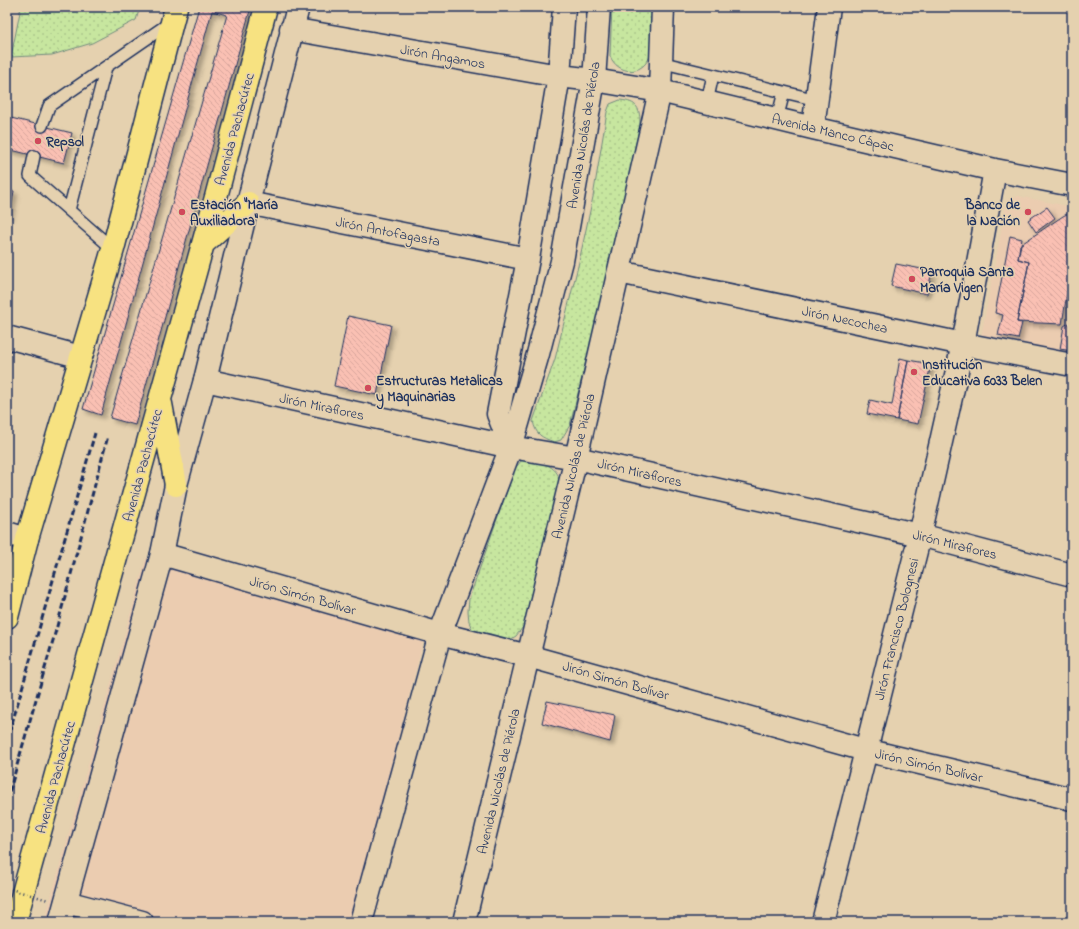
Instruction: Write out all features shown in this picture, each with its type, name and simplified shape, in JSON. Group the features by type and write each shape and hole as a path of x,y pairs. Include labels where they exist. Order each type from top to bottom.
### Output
{"main road":[{"name":"Avenida Pachacútec","path":"15,922 204,243 266,7"},
{"path":"7,617 17,536 81,357 113,249 174,14"},
{"path":"204,243 248,204"},
{"path":"160,398 176,485"}],"street":[{"path":"142,922 58,908 162,554 176,485 205,380 291,29 298,7"},
{"path":"510,447 498,414 528,259 559,76 564,7"},
{"name":"Avenida Nicolás de Piérola","path":"361,922 440,634 510,447 538,354 562,261 594,80 599,7"},
{"name":"Avenida Nicolás de Piérola","path":"464,922 576,458 660,90 663,7"},
{"path":"813,128 829,7"},
{"name":"Jirón Angamos","path":"291,29 559,76 594,80"},
{"name":"Avenida Manco Cápac","path":"594,80 660,90 813,128 995,170 1072,184"},
{"name":"Jirón Francisco Bolognesi","path":"822,922 920,535 963,344 995,170"},
{"name":"Jirón Antofagasta","path":"248,204 528,259"},
{"name":"Jirón Necochea","path":"619,272 963,344 1072,365"},
{"path":"7,337 81,357"},
{"name":"Jirón Miraflores","path":"205,380 510,447 576,458 920,535 1072,575"},
{"name":"Jirón Simón Bolívar","path":"162,554 440,634 528,656 865,750 1072,799"}],"lane":[{"path":"42,126 49,106 106,67 174,14"},
{"path":"660,62 817,100"},
{"path":"69,210 106,67"},
{"path":"707,102 713,75"},
{"path":"777,119 784,92"},
{"path":"34,156 30,176 113,249"}],"path":[{"path":"7,888 58,908"}],"shaded area":[{"path":"1018,196 1072,207 1072,354 981,337 1007,200"},
{"path":"146,558 429,619 351,922 44,922"}],"green space":[{"path":"21,7 140,7 136,20 92,43 52,55 11,57"},
{"path":"612,7 653,7 650,56 642,67 636,70 624,70 618,67 610,56"},
{"path":"620,100 631,102 637,107 640,125 605,285 570,425 561,440 554,442 540,435 533,421 555,359 579,262 593,197 607,112 610,104"},
{"path":"523,459 533,460 554,469 559,479 559,488 526,623 516,636 508,641 480,637 473,631 469,622 469,599 515,468"}],"building":[{"name":"Estación \"María Auxiliadora\"","path":"199,7 251,7 135,425 110,418 227,15 212,11 101,415 83,409"},
{"name":"Repsol","path":"7,117 72,133 64,163 7,149"},
{"path":"7,190 14,191 9,217 7,216"},
{"path":"1047,207 1055,218 1036,232 1028,220"},
{"path":"1069,213 1072,217 1072,263 1062,324 1017,322 1029,262 1018,259 1020,245"},
{"path":"1010,236 1022,239 1018,259 1029,262 1017,322 1022,323 1018,339 998,335 1003,315 995,313"},
{"name":"Parroquia Santa María Vigen","path":"896,264 932,271 927,294 891,286"},
{"path":"348,316 391,325 377,395 334,386"},
{"path":"1072,323 1072,351 1060,349 1064,326"},
{"path":"900,358 908,360 897,420 867,414 870,400 892,405"},
{"path":"908,360 931,364 918,424 897,420"},
{"path":"547,701 615,715 610,742 542,723"}],"railway":[{"path":"7,741 95,433"},
{"path":"7,800 56,630 108,436"}],"place":[{"name":"Repsol","path":"38,141"},
{"name":"Estación \"María Auxiliadora\"","path":"182,212"},
{"name":"Banco de la Nación","path":"1028,212"},
{"name":"Parroquia Santa María Vigen","path":"912,279"},
{"name":"Institución Educativa 6033 Belen","path":"914,372"},
{"name":"Estructuras Metalicas y Maquinarias","path":"368,388"}]}
